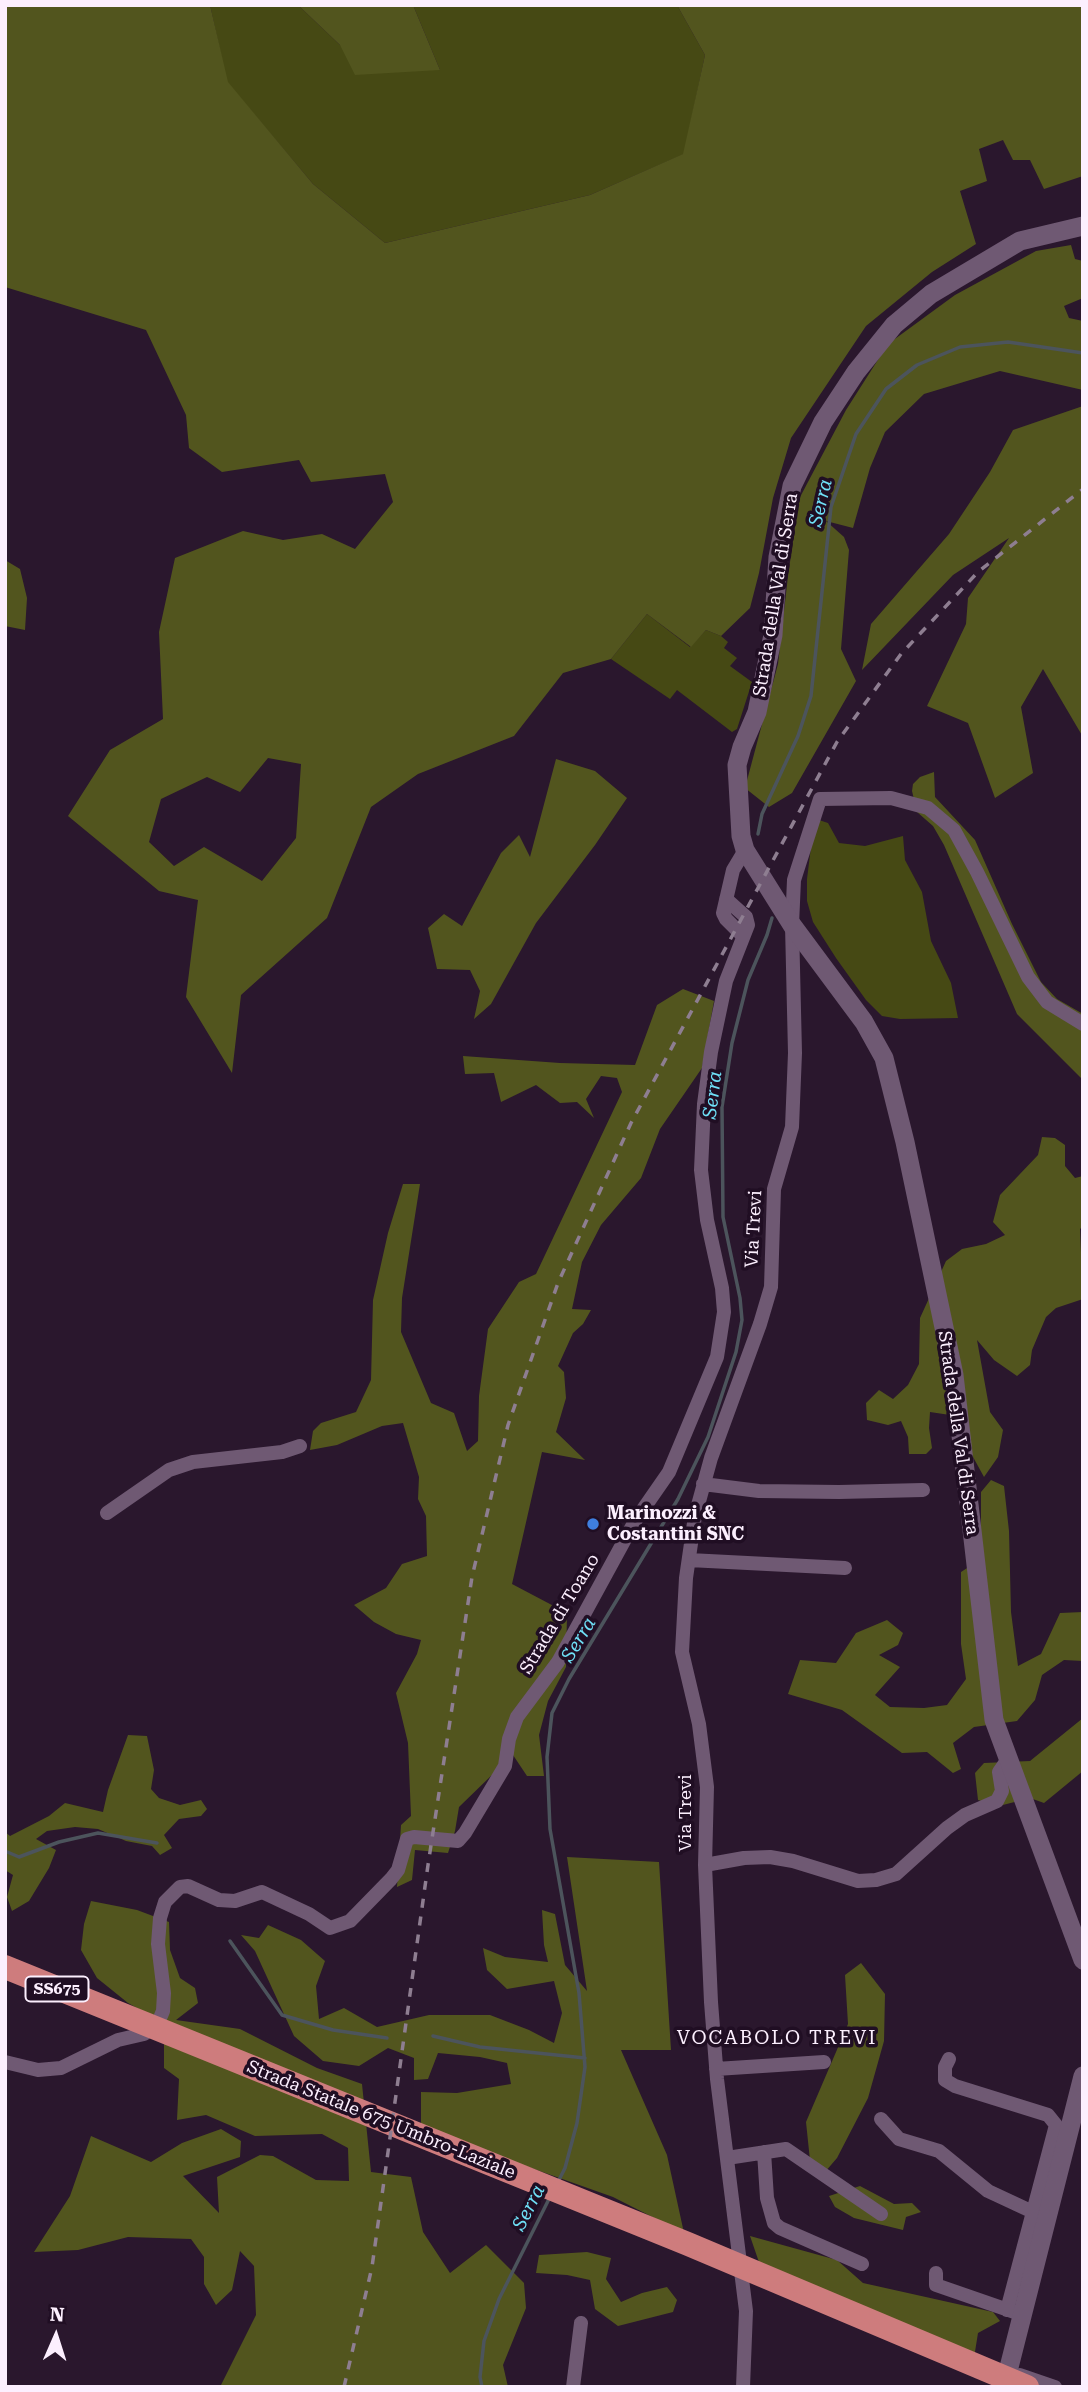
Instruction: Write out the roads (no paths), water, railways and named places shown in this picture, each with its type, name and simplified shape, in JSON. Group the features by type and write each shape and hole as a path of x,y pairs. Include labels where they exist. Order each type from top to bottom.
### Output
{"highway":[{"name":"Strada Statale 675 Umbro-Laziale","path":"5,1967 103,2016 676,2255 1002,2381"},
{"name":"Strada Statale 675 Umbro-Laziale","path":"5,1984 103,2016 688,2244 1027,2387"}],"street":[{"name":"Strada della Val di Serra","path":"1083,226 1020,241 931,294 894,325 856,372 823,422 792,486 778,557 773,635 757,712 737,765 741,836 745,850 792,925 864,1022 884,1058 905,1142 954,1375 994,1720 1083,1960"},
{"path":"792,925 793,880 820,799 891,798 928,808 954,830 1028,977 1047,1002 1083,1024"},
{"name":"Strada di Toano","path":"5,2062 38,2070 61,2068 82,2060 96,2049 144,2034 158,2023 163,2011 164,1993 158,1944 160,1918 165,1902 180,1887 188,1886 219,1900 235,1901 262,1892 309,1914 330,1928 350,1921 391,1880 398,1870 407,1839 414,1837 458,1841 465,1833 505,1766 509,1739 517,1717 558,1662 635,1521 668,1472 717,1357 724,1311 707,1220 701,1170 704,1104 711,1052 726,981 743,936 723,913 733,870 745,850"},
{"name":"Via Trevi","path":"743,2387 746,2311 716,2069 705,1865 708,1787 682,1652 695,1516 703,1484 771,1287 774,1189 792,1127 795,1053 792,925"},
{"path":"107,1513 169,1470 193,1462 282,1452 300,1446"},
{"path":"703,1484 772,1491 923,1490"},
{"path":"689,1560 845,1568"},
{"path":"705,1865 744,1858 770,1857 793,1861 858,1881 876,1880 896,1874 947,1828 965,1815 997,1801 1002,1791 999,1772 1008,1759"},
{"path":"949,2059 945,2067 945,2080 955,2086 1048,2115 1056,2125 1033,2212 1002,2381 1055,2387"},
{"path":"716,2069 824,2062"},
{"path":"1014,2312 1083,2076"},
{"path":"881,2119 899,2139 939,2151 988,2191 1033,2212"},
{"path":"727,2158 786,2149 881,2214"},
{"path":"764,2152 767,2198 774,2223 862,2264"},
{"path":"936,2273 936,2286 1014,2312"},
{"path":"573,2387 581,2323"}],"waterway":[{"name":"Serra","path":"758,834 762,814 798,736 811,696 831,507 856,434 886,389 917,365 960,347 1008,342 1083,353"},
{"name":"Serra","path":"559,2180 565,2168 577,2123 585,2067 579,1993 550,1829 547,1757 552,1713 569,1679 678,1499 708,1437 736,1352 742,1320 723,1217 722,1107 732,1043 748,980 772,918"},
{"path":"5,1851 19,1857 59,1842 98,1833 157,1843"},
{"path":"230,1941 282,2015 333,2030 387,2038"},
{"path":"433,2036 480,2047 585,2058"},
{"name":"Serra","path":"482,2387 480,2377 484,2341 499,2299 549,2199"}],"railway":[{"path":"344,2387 372,2267 428,1865 472,1577 508,1425 558,1283 631,1123 837,742 901,654 978,572 1083,489"}],"place":[{"name":"Marinozzi & Costantini SNC","path":"593,1524"}],"district":[{"name":"VOCABOLO TREVI","path":"777,2038"}]}
